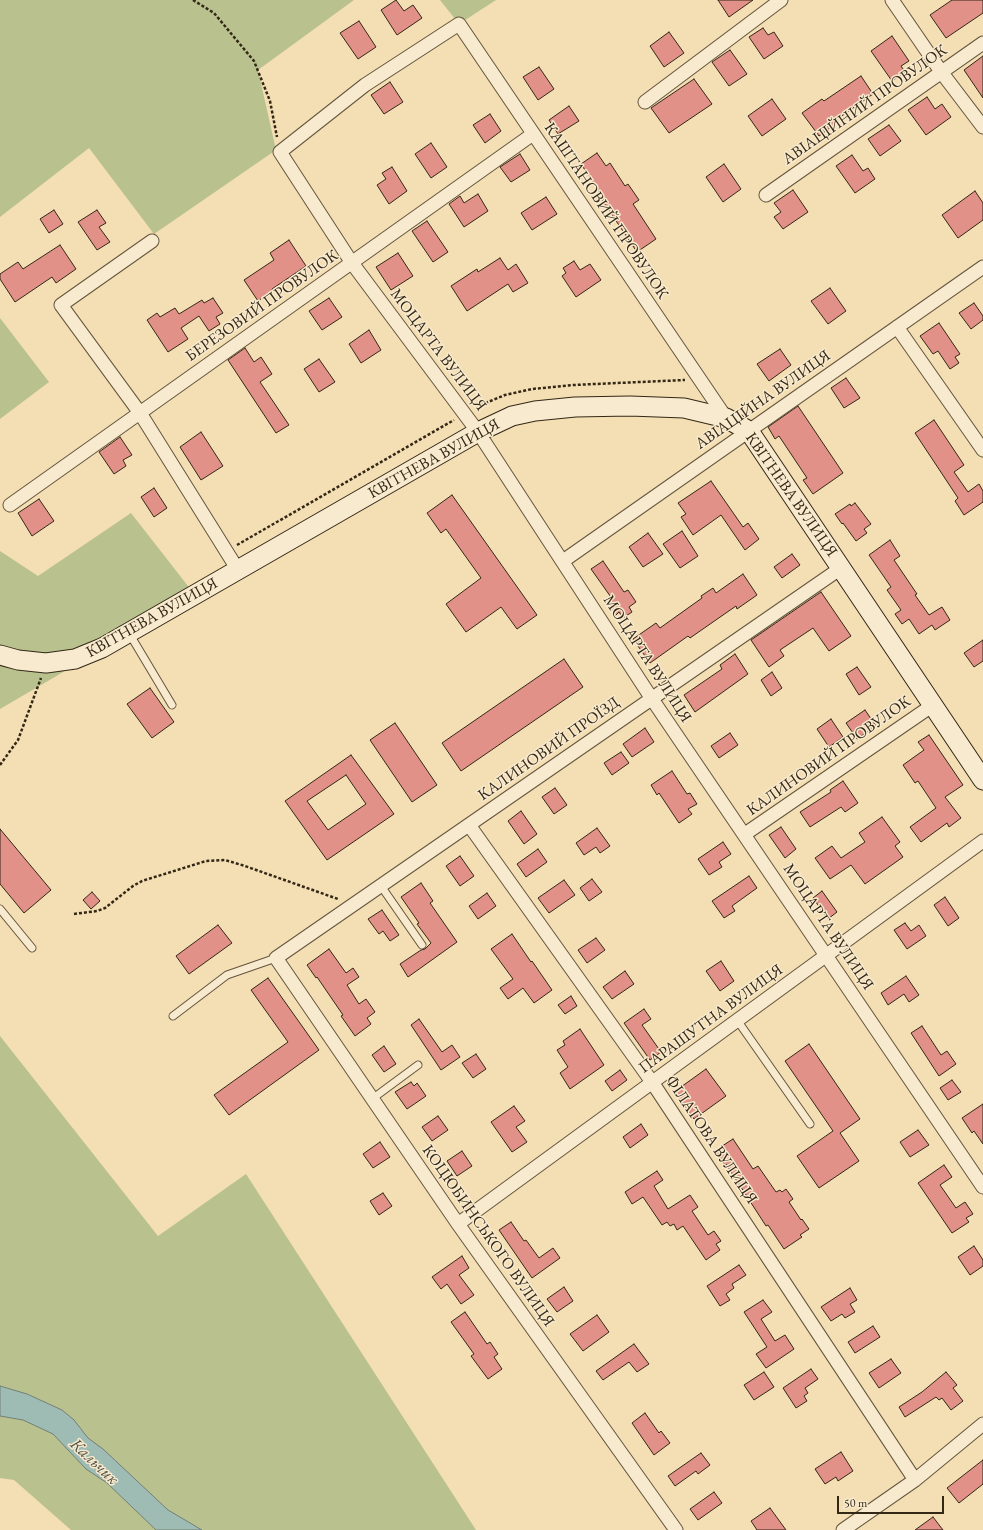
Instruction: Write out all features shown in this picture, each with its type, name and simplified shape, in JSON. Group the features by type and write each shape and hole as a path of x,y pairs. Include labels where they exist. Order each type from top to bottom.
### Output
{"main road":[{"name":"КВІТНЕВА ВУЛИЦЯ","path":"0,655 18,660 46,663 68,660 89,654 478,432 500,421 523,413 575,407 630,406 684,408 726,418 749,431 983,780"}],"street":[{"path":"645,102 781,0"},
{"path":"892,0 942,72 983,127"},
{"name":"КАШТАНОВИЙ ПРОВУЛОК","path":"280,152 365,85 459,24 726,418"},
{"name":"АВІАЦІЙНИЙ ПРОВУЛОК","path":"766,195 983,44"},
{"name":"БЕРЕЗОВИЙ ПРОВУЛОК","path":"10,506 533,134"},
{"name":"МОЦАРТА ВУЛИЦЯ","path":"280,152 352,263 478,432 652,699 983,1187"},
{"path":"152,241 61,305 140,413 238,570"},
{"name":"АВІАЦІЙНА ВУЛИЦЯ","path":"563,561 983,267"},
{"path":"897,327 983,450"},
{"name":"КАЛИНОВИЙ ПРОЇЗД","path":"276,958 841,568"},
{"name":"КАЛИНОВИЙ ПРОВУЛОК","path":"745,834 933,705"},
{"name":"ФІЛАТОВА ВУЛИЦЯ","path":"469,825 652,1082 915,1480"},
{"name":"ПАРАШУТНА ВУЛИЦЯ","path":"458,1224 983,841"},
{"name":"КОЦЮБИНСЬКОГО ВУЛИЦЯ","path":"276,958 458,1224 676,1530"},
{"path":"843,1530 915,1480 983,1424"}],"lane":[{"path":"128,633 172,705"},
{"path":"381,886 422,945"},
{"path":"0,909 32,948"},
{"path":"173,1016 227,975 276,958"},
{"path":"737,1020 810,1124"},
{"path":"372,1099 418,1065"}],"path":[{"path":"192,0 214,13 254,62 270,101 280,152"},
{"path":"465,413 492,400 532,388 700,379"},
{"path":"226,551 447,424"},
{"path":"0,765 18,740 46,663"},
{"path":"74,914 97,912 105,908 142,880 206,861 225,860 354,905"}],"green space":[{"path":"0,0 354,0 258,70 276,150 154,234 89,148 0,217"},
{"path":"440,0 496,0 459,24"},
{"path":"0,318 49,382 0,419"},
{"path":"131,513 195,595 0,709 0,551 38,576"},
{"path":"0,1036 158,1236 246,1174 476,1530 71,1530 14,1480 0,1478"}],"water":[{"name":"Кальчик","path":"0,1386 27,1394 62,1410 74,1420 88,1438 103,1449 168,1510 202,1530 156,1530 107,1483 86,1469 53,1434 23,1420 0,1416"}],"building":[{"path":"396,0 404,11 413,5 422,18 397,35 381,10"},
{"path":"718,0 753,0 729,17"},
{"path":"952,0 983,0 983,13 946,38 930,15"},
{"path":"359,21 376,47 358,59 340,33"},
{"path":"763,28 768,35 774,32 783,46 764,59 749,37"},
{"path":"669,32 684,53 664,67 650,46"},
{"path":"892,36 909,61 901,66 905,72 892,81 871,51"},
{"path":"730,50 747,74 729,86 712,62"},
{"path":"983,56 983,98 964,70"},
{"path":"539,67 554,89 538,100 523,77"},
{"path":"861,76 873,94 836,120 838,122 819,136 802,113 822,99 824,101"},
{"path":"694,79 712,104 669,133 651,108"},
{"path":"390,82 403,102 384,114 371,95"},
{"path":"927,97 935,109 942,104 951,117 926,135 908,110"},
{"path":"772,99 786,119 762,136 748,116"},
{"path":"569,106 579,121 558,134 549,120"},
{"path":"490,114 501,131 485,143 473,125"},
{"path":"889,125 901,141 880,156 868,139"},
{"path":"431,143 447,167 431,178 415,154"},
{"path":"597,153 606,166 610,163 625,186 628,184 639,200 633,204 656,239 637,252 602,200 604,199 581,164"},
{"path":"520,154 530,170 511,182 500,167"},
{"path":"852,155 863,171 868,168 875,179 855,193 836,166"},
{"path":"724,164 741,189 723,202 706,177"},
{"path":"392,167 407,191 389,204 377,185 386,179 382,173"},
{"path":"793,190 808,212 783,229 774,217 781,212 774,203"},
{"path":"975,191 983,203 983,220 958,238 942,215"},
{"path":"478,194 488,211 464,227 449,204 460,196 464,203"},
{"path":"546,197 557,214 532,230 521,213"},
{"path":"54,210 63,224 49,233 40,219"},
{"path":"97,210 106,223 99,227 110,242 97,250 78,222"},
{"path":"427,221 448,252 433,262 412,231"},
{"path":"289,240 306,266 272,289 273,291 258,301 244,280 274,260 270,253"},
{"path":"60,245 76,269 56,283 52,277 15,302 0,279 0,274 18,262 23,269"},
{"path":"398,253 413,276 391,290 376,267"},
{"path":"500,258 508,270 516,264 528,283 513,292 508,284 467,311 451,286 477,269 478,272"},
{"path":"574,261 580,270 590,264 601,280 576,297 562,276 566,273 563,268"},
{"path":"830,288 846,311 828,324 811,301"},
{"path":"213,298 223,313 216,317 220,324 209,331 199,316 181,328 188,339 168,352 147,320 157,313 160,317 175,308 179,314 202,300 204,303"},
{"path":"329,298 342,317 322,330 309,311"},
{"path":"974,303 983,316 983,320 971,329 959,313"},
{"path":"939,323 960,354 955,357 959,363 950,369 938,351 933,354 920,336"},
{"path":"369,330 381,350 361,363 349,344"},
{"path":"245,348 254,362 261,357 272,374 260,382 289,425 276,433 228,360"},
{"path":"780,349 791,365 769,381 757,364"},
{"path":"319,359 335,382 319,392 304,369"},
{"path":"846,378 860,398 844,408 831,388"},
{"path":"798,406 843,473 813,494 803,480 807,478 779,436 775,439 768,427"},
{"path":"934,420 964,465 954,472 968,492 979,484 983,491 983,502 964,515 955,501 958,498 915,433"},
{"path":"201,432 223,466 201,480 180,447"},
{"path":"120,437 132,455 123,460 126,466 114,474 99,452"},
{"path":"711,481 743,527 748,523 759,539 745,550 721,515 693,535 681,517 686,514 678,503"},
{"path":"154,488 167,508 154,517 141,497"},
{"path":"452,495 537,615 517,629 501,607 466,632 446,604 481,578 446,529 441,533 427,513"},
{"path":"39,499 54,521 32,536 18,513"},
{"path":"855,503 871,524 864,529 867,533 856,541 835,514 850,504 851,506"},
{"path":"682,531 698,556 680,568 663,544"},
{"path":"648,533 663,554 643,567 629,547"},
{"path":"890,540 900,556 894,560 929,615 942,607 950,620 935,630 932,625 919,634 909,619 902,624 895,614 901,610 887,590 891,587 869,555"},
{"path":"792,554 800,565 782,578 774,567"},
{"path":"603,561 624,592 628,590 636,602 629,607 632,612 623,618 619,612 615,616 607,604 613,600 591,569"},
{"path":"743,574 757,595 737,609 736,606 690,638 688,636 650,663 633,639 656,623 660,628 702,598 701,596 713,588 716,593"},
{"path":"821,592 851,636 829,651 813,628 780,650 784,656 769,667 751,640"},
{"path":"983,640 983,661 974,667 964,653"},
{"path":"735,654 748,674 695,712 684,695 722,669 720,665"},
{"path":"564,659 583,687 461,771 442,743"},
{"path":"857,667 871,687 859,695 846,674"},
{"path":"772,672 782,688 771,696 761,680"},
{"path":"150,688 174,722 152,738 127,704"},
{"path":"865,710 876,726 857,739 846,723"},
{"path":"831,719 843,737 829,747 817,729"},
{"path":"395,723 437,785 412,802 370,740"},
{"path":"645,728 654,742 632,757 623,744"},
{"path":"730,733 738,745 719,758 711,746"},
{"path":"929,735 963,785 945,797 961,818 949,827 947,823 921,842 910,827 936,808 918,781 915,783 903,765 924,750 918,742"},
{"path":"621,752 629,763 612,775 604,763"},
{"path":"351,755 394,814 327,860 285,801","holes":["346,775 366,804 328,830 307,801"]},
{"path":"672,771 687,794 690,793 697,804 688,809 692,814 679,823 659,793 657,795 651,785"},
{"path":"843,781 858,803 845,812 841,807 810,827 800,812 831,792 830,790"},
{"path":"555,788 567,805 554,814 542,797"},
{"path":"521,811 537,834 524,844 508,821"},
{"path":"882,817 900,842 895,846 903,857 865,884 851,865 830,879 815,858 832,846 841,858 865,842 859,833"},
{"path":"781,827 796,849 785,858 769,835"},
{"path":"597,828 610,846 600,853 596,847 584,855 576,843"},
{"path":"0,829 51,890 24,913 0,884"},
{"path":"723,842 731,854 719,862 722,867 709,875 698,859"},
{"path":"538,849 547,862 526,877 517,864"},
{"path":"460,856 474,876 460,886 446,866"},
{"path":"749,876 757,888 732,906 735,911 724,918 712,901"},
{"path":"592,879 602,892 589,901 580,888"},
{"path":"564,880 575,895 549,913 538,898"},
{"path":"421,883 433,901 430,903 457,942 408,977 400,964 421,950 425,949 431,943 417,924 419,923 401,897"},
{"path":"822,891 837,912 828,919 813,898"},
{"path":"92,892 100,901 91,909 83,900"},
{"path":"487,893 496,906 478,919 469,906"},
{"path":"945,897 959,918 948,926 934,905"},
{"path":"382,910 399,935 390,941 383,931 379,934 368,919"},
{"path":"905,923 911,931 919,925 926,936 907,949 894,930"},
{"path":"218,925 232,943 189,974 176,956"},
{"path":"512,934 552,990 534,1003 523,988 508,999 500,988 513,979 491,949"},
{"path":"596,938 605,950 587,963 578,950"},
{"path":"329,949 346,973 353,968 359,977 347,985 359,1004 366,999 375,1012 367,1018 371,1024 355,1036 341,1016 343,1015 307,965"},
{"path":"721,961 734,981 720,991 706,971"},
{"path":"625,971 634,984 612,999 603,987"},
{"path":"906,976 919,995 909,1002 904,994 888,1005 881,993"},
{"path":"268,978 319,1050 229,1115 214,1095 288,1042 251,990"},
{"path":"571,996 577,1006 565,1014 558,1005"},
{"path":"644,1009 651,1019 642,1025 661,1052 650,1060 624,1023"},
{"path":"419,1019 442,1052 452,1045 460,1057 441,1070 411,1025"},
{"path":"922,1026 941,1055 947,1051 956,1064 939,1076 911,1033"},
{"path":"580,1029 604,1065 570,1089 560,1073 568,1067 557,1050 565,1045 563,1041"},
{"path":"809,1044 860,1119 840,1133 859,1161 819,1188 797,1156 833,1131 785,1061"},
{"path":"384,1046 396,1064 384,1072 372,1055"},
{"path":"476,1054 486,1069 473,1078 462,1063"},
{"path":"706,1069 726,1096 694,1119 674,1092"},
{"path":"620,1070 627,1080 612,1091 605,1081"},
{"path":"952,1080 961,1092 948,1100 940,1088"},
{"path":"411,1082 414,1086 417,1083 426,1096 407,1109 395,1092"},
{"path":"983,1104 983,1144 974,1131 972,1133 962,1118"},
{"path":"514,1106 525,1121 516,1127 527,1142 512,1152 491,1122"},
{"path":"438,1116 448,1130 432,1141 422,1127"},
{"path":"641,1124 648,1135 630,1148 623,1137"},
{"path":"918,1130 929,1145 910,1157 900,1142"},
{"path":"733,1139 753,1169 758,1166 776,1192 780,1190 782,1192 786,1189 793,1199 789,1202 809,1229 800,1235 802,1237 784,1249 768,1225 766,1226 716,1150"},
{"path":"380,1142 390,1157 373,1168 363,1154"},
{"path":"462,1151 472,1166 457,1176 447,1161"},
{"path":"944,1165 952,1177 940,1185 956,1208 965,1202 973,1214 966,1218 969,1222 952,1233 918,1183"},
{"path":"657,1171 663,1180 654,1186 668,1209 690,1195 698,1207 692,1211 708,1235 714,1231 721,1241 716,1244 720,1250 706,1260 683,1226 677,1230 674,1224 670,1226 667,1222 662,1225 643,1197 632,1204 625,1192"},
{"path":"383,1193 392,1206 379,1215 370,1201"},
{"path":"511,1222 524,1241 526,1240 539,1258 553,1248 560,1258 532,1278 499,1230"},
{"path":"974,1246 983,1260 983,1266 970,1275 958,1257"},
{"path":"462,1256 469,1268 459,1275 474,1295 461,1304 447,1284 441,1289 432,1277"},
{"path":"739,1265 746,1275 732,1284 734,1288 726,1294 730,1300 720,1306 707,1286"},
{"path":"564,1287 573,1301 557,1312 547,1299"},
{"path":"850,1288 857,1300 850,1304 855,1312 845,1318 842,1314 831,1321 821,1307"},
{"path":"763,1300 772,1312 761,1319 775,1341 785,1335 794,1349 766,1368 756,1354 767,1347 744,1312"},
{"path":"465,1312 487,1344 490,1342 498,1354 494,1357 502,1369 488,1379 471,1356 474,1354 451,1322"},
{"path":"597,1315 609,1332 583,1351 570,1334"},
{"path":"873,1326 880,1337 855,1353 848,1342"},
{"path":"634,1344 649,1364 637,1372 629,1362 603,1380 596,1371"},
{"path":"891,1359 901,1373 879,1388 869,1373"},
{"path":"811,1369 818,1379 805,1388 808,1393 804,1396 807,1401 796,1408 783,1388"},
{"path":"764,1372 774,1387 754,1400 744,1385"},
{"path":"946,1372 957,1385 953,1388 963,1401 951,1410 942,1398 939,1400 936,1397 905,1417 899,1407 922,1392"},
{"path":"645,1413 659,1433 661,1431 670,1443 654,1455 632,1423"},
{"path":"841,1452 853,1471 838,1481 836,1477 825,1484 815,1469"},
{"path":"701,1453 710,1465 698,1474 696,1471 675,1486 668,1476"},
{"path":"983,1460 983,1484 959,1503 947,1488"},
{"path":"714,1492 722,1503 698,1520 690,1509"},
{"path":"770,1508 786,1530 757,1530 751,1521"},
{"path":"933,1517 943,1530 915,1530"}]}
